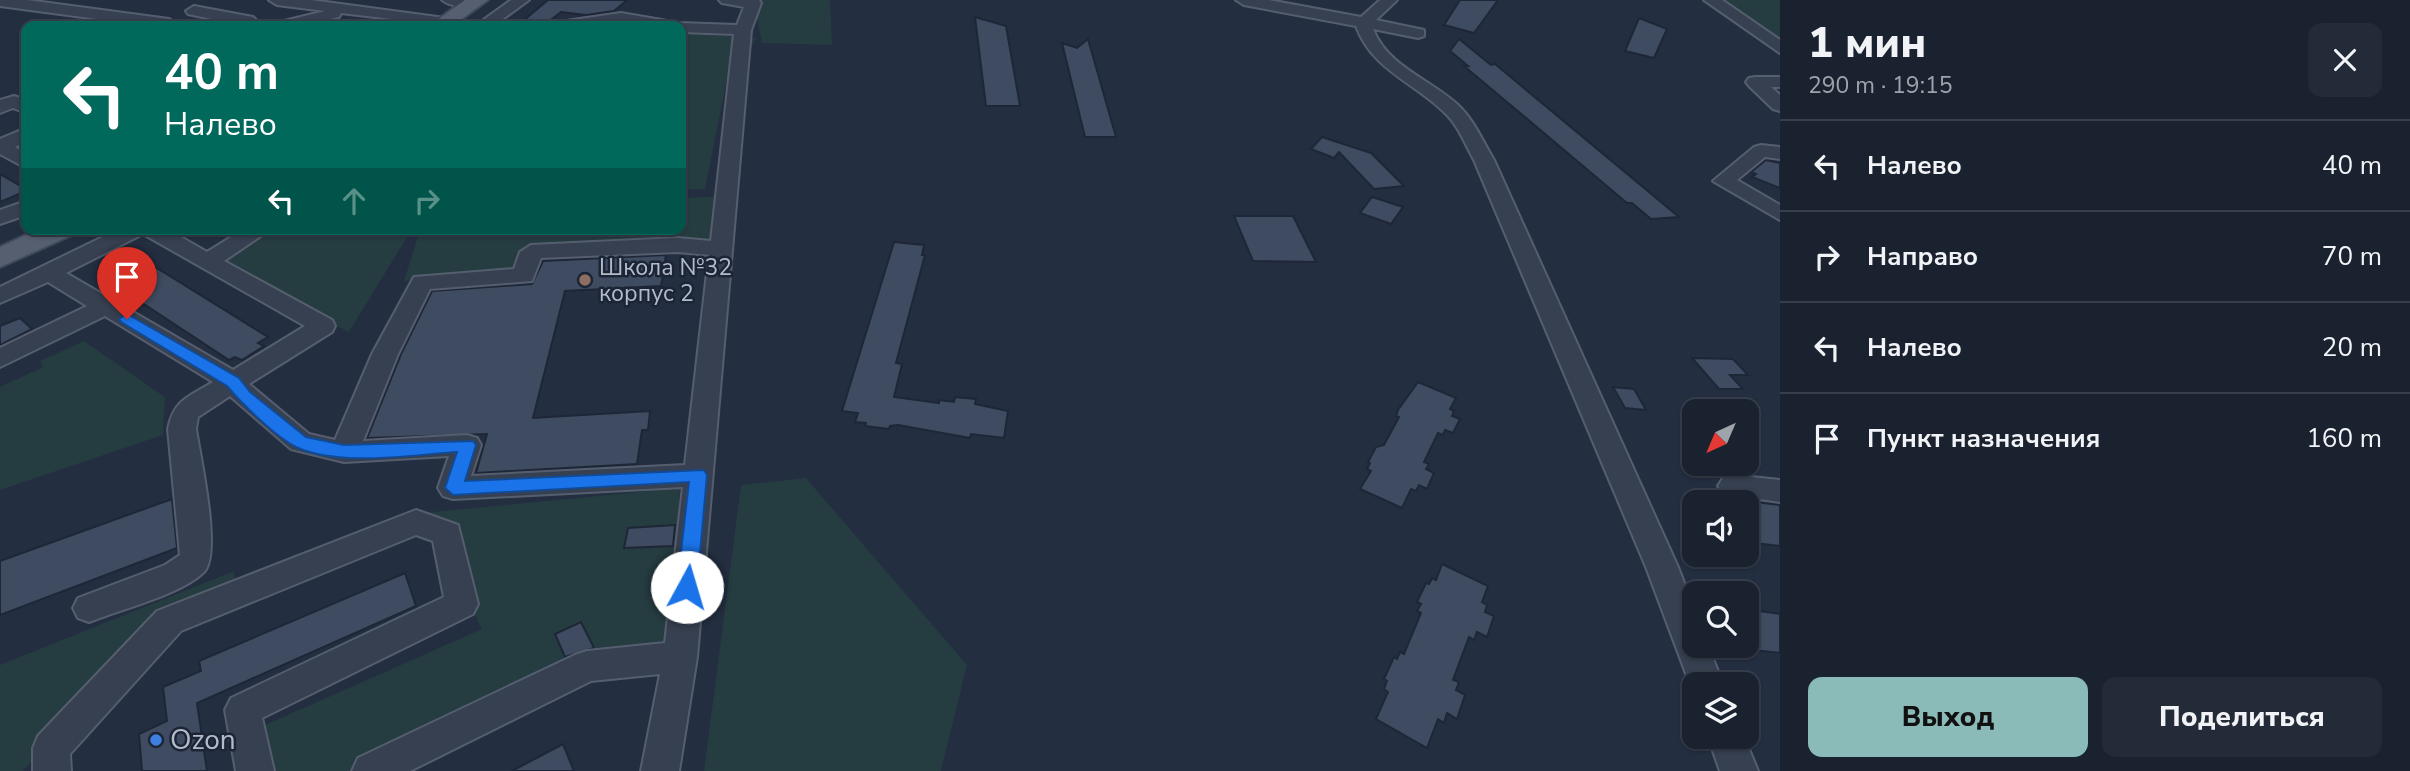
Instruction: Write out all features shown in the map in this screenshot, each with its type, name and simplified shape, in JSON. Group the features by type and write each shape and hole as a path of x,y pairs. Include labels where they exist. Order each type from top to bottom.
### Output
{"main road":[{"path":"447,21 476,2"},
{"path":"0,258 49,235"}],"street":[{"path":"180,21 214,0"},
{"path":"277,0 423,21"},
{"path":"450,0 476,2"},
{"path":"490,21 521,0"},
{"path":"608,20 631,0"},
{"path":"660,771 680,657 743,30 753,3 727,0"},
{"path":"1244,0 1418,33"},
{"path":"1363,24 1389,0"},
{"path":"1712,0 1780,48"},
{"path":"0,1 145,21"},
{"path":"304,21 354,10"},
{"path":"354,10 365,21"},
{"path":"194,11 248,21"},
{"path":"601,21 621,18 641,21"},
{"path":"1363,24 1368,41 1389,65 1453,109 1484,160 1662,567 1701,672"},
{"path":"686,27 743,30"},
{"path":"1780,82 1755,82 1780,105"},
{"path":"0,146 21,136"},
{"path":"0,146 21,159"},
{"path":"1780,153 1761,152 1723,181 1780,214"},
{"path":"0,218 21,209"},
{"path":"0,296 125,235"},
{"path":"161,235 323,326 185,412 182,429 205,607"},
{"path":"208,261 250,235"},
{"path":"344,452 385,354 422,282 524,276 531,253 678,245 721,249"},
{"path":"50,274 233,382 244,396 301,442 344,452 467,445 453,488 698,475"},
{"path":"0,358 106,306"},
{"path":"1733,486 1780,491"},
{"path":"52,771 51,748 169,621 416,522 447,534 462,604 243,710 255,771"},
{"path":"89,608 176,575 194,562 197,547"},
{"path":"370,771 587,666 680,657"},
{"path":"1731,749 1739,771"}],"green space":[{"path":"753,0 830,0 832,45 762,43"},
{"path":"1722,0 1780,0 1780,42"},
{"path":"686,33 756,38 751,48 733,49 705,189 686,190"},
{"path":"726,196 722,240 527,251 521,274 404,281 418,235 686,235 686,198"},
{"path":"265,235 408,235 349,332 215,265"},
{"path":"84,341 165,397 163,435 0,490 0,387 43,367 40,361"},
{"path":"806,478 967,665 941,771 704,771 741,485"},
{"path":"680,488 672,646 357,771 264,771 256,729 482,629 422,513"},
{"path":"234,571 235,587 136,629 139,641 23,771 0,771 0,665"}],"building":[{"path":"548,0 627,0 614,11 586,15 561,12 549,21 523,21"},
{"path":"1460,0 1498,0 1474,33 1444,25"},
{"path":"975,17 1006,26 1020,106 986,106"},
{"path":"1639,18 1667,29 1654,58 1625,51"},
{"path":"1088,39 1116,137 1085,137 1062,43 1077,48"},
{"path":"1459,39 1491,65 1495,64 1679,217 1651,219 1632,203 1627,203 1464,66 1468,66 1450,51"},
{"path":"1322,137 1371,153 1404,186 1374,189 1339,152 1334,158 1311,149"},
{"path":"1766,160 1780,163 1780,188 1752,177 1756,174 1751,172"},
{"path":"0,174 21,186 21,193 0,202"},
{"path":"1372,197 1403,207 1391,224 1360,213"},
{"path":"1234,216 1293,216 1316,262 1253,261"},
{"path":"894,242 924,245 922,255 925,255 896,363 902,364 894,397 939,403 939,400 954,402 955,397 976,399 975,404 1008,411 1004,438 971,434 970,438 898,425 890,426 889,429 865,426 866,423 855,422 858,413 842,411"},
{"name":"Школа №32 корпус 2","path":"666,255 661,286 565,291 533,418 650,411 648,430 642,430 637,464 476,473 487,434 367,438 401,354 432,291 532,284 543,261"},
{"path":"152,265 268,337 258,343 264,346 242,360 235,357 229,360 115,285 121,282 116,279 140,267 144,270"},
{"path":"20,318 32,329 0,345 0,326"},
{"path":"1692,358 1733,359 1748,375 1730,375 1743,389 1719,389"},
{"path":"1418,382 1456,398 1450,409 1454,411 1452,416 1460,419 1453,433 1445,430 1443,435 1438,433 1424,462 1429,464 1426,469 1434,473 1427,489 1419,485 1416,491 1411,489 1402,508 1360,489 1371,471 1367,469 1370,463 1368,462 1376,447 1384,445 1399,417 1396,416 1398,410"},
{"path":"1613,387 1634,389 1646,410 1625,408"},
{"path":"172,499 177,548 0,615 0,561"},
{"path":"1759,503 1780,505 1780,546 1759,544"},
{"path":"675,525 673,546 624,548 628,528"},
{"path":"1442,564 1488,586 1482,602 1487,605 1485,612 1494,616 1487,637 1477,632 1474,640 1469,637 1453,680 1459,682 1456,690 1465,695 1457,719 1447,713 1444,723 1438,719 1427,748 1376,719 1388,692 1384,689 1387,681 1384,679 1394,657 1397,659 1400,652 1404,654 1421,613 1417,611 1421,604 1417,602 1426,583 1429,584 1432,578 1436,580"},
{"path":"405,573 416,606 197,703 207,771 142,771 139,734 167,721 163,687 201,671 199,661"},
{"path":"1759,611 1780,614 1780,653 1759,651"},
{"path":"581,622 594,648 565,657 555,634"},
{"path":"563,744 574,771 512,771"}],"place":[{"name":"Школа №32 корпус 2","path":"585,280"},
{"name":"Ozon","path":"156,740"}],"route":[{"path":"127,319 233,382 244,396 301,442 344,452 467,445 453,488 698,475 687,587"}]}
